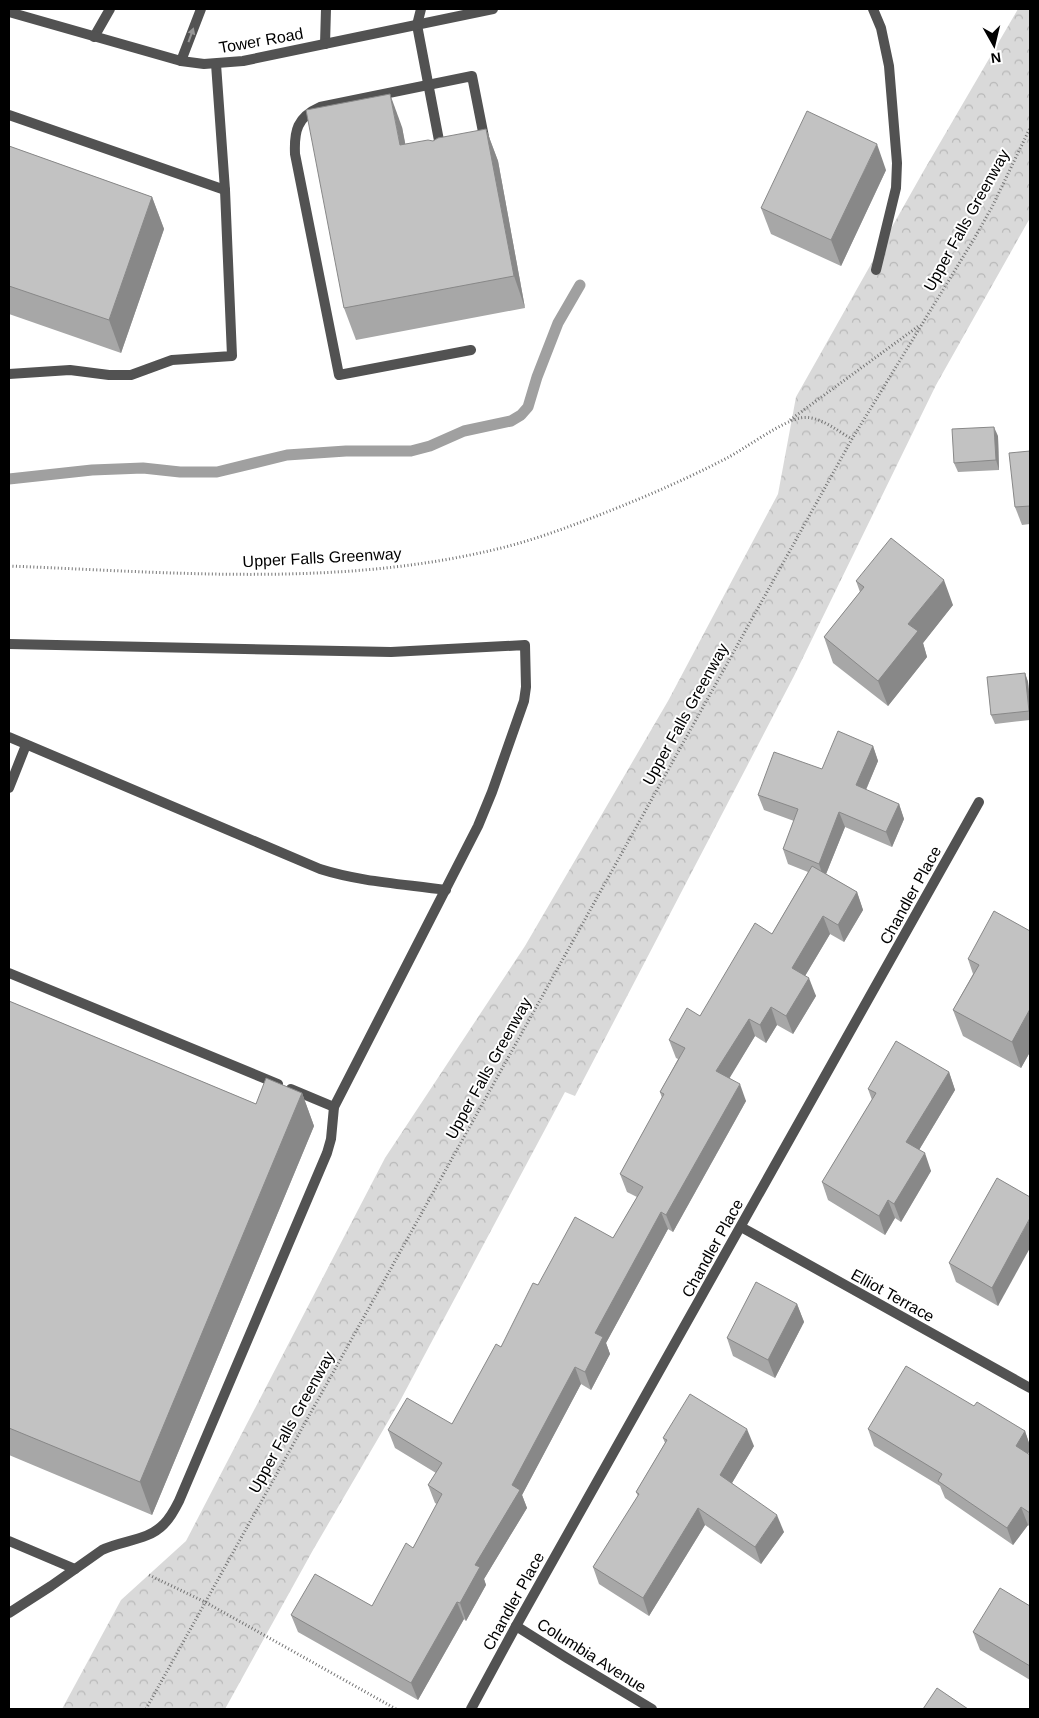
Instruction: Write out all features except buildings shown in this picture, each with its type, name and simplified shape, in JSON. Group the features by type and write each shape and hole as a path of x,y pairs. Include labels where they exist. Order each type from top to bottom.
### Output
{"street":[{"path":"94,37 110,9"},
{"path":"181,61 200,9"},
{"path":"325,44 326,9"},
{"path":"421,9 417,25 442,158"},
{"name":"Tower Road","path":"9,12 181,61 198,64 216,64 243,61 491,9"},
{"path":"874,9 883,37 889,66 897,163 896,188 876,270"},
{"path":"9,374 70,370 109,375 131,375 172,360 232,356 225,190 216,64"},
{"path":"471,350 339,374 295,154 294,140 296,129 301,120 320,107 472,76 486,148"},
{"path":"9,116 225,190"},
{"path":"9,644 391,652 525,645 526,687 524,701 486,809 334,1107 331,1139 327,1153 179,1501 164,1524 155,1532 146,1537 111,1545 9,1613"},
{"path":"9,737 320,869 341,876 446,890"},
{"path":"9,788 26,745"},
{"name":"Chandler Place","path":"471,1709 979,802"},
{"path":"9,973 334,1107"},
{"name":"Elliot Terrace","path":"741,1227 1030,1388"},
{"path":"9,1541 75,1569"},
{"name":"Columbia Avenue","path":"516,1626 652,1709"}],"path":[{"name":"Upper Falls Greenway","path":"146,1709 852,439 992,207 1030,128"},
{"name":"Upper Falls Greenway","path":"9,566 182,574 253,574 352,571 442,560 485,552 528,540 615,509 694,475 743,450 787,422 922,323"},
{"name":"Upper Falls Greenway","path":"787,422 800,418 811,418 823,422 852,439"},
{"path":"149,1575 205,1602 396,1709"}],"green space":[{"path":"1018,9 1030,9 1030,218 936,385 794,676 575,1096 565,1092 400,1401 313,1550 225,1709 62,1709 121,1600 186,1541 385,1158 525,946 668,701 778,494 796,397 923,172"}],"waterway":[{"path":"9,479 92,470 143,468 180,472 217,472 287,455 346,451 411,451 430,446 464,431 511,421 521,415 528,407 537,377 558,323 580,285"}]}
